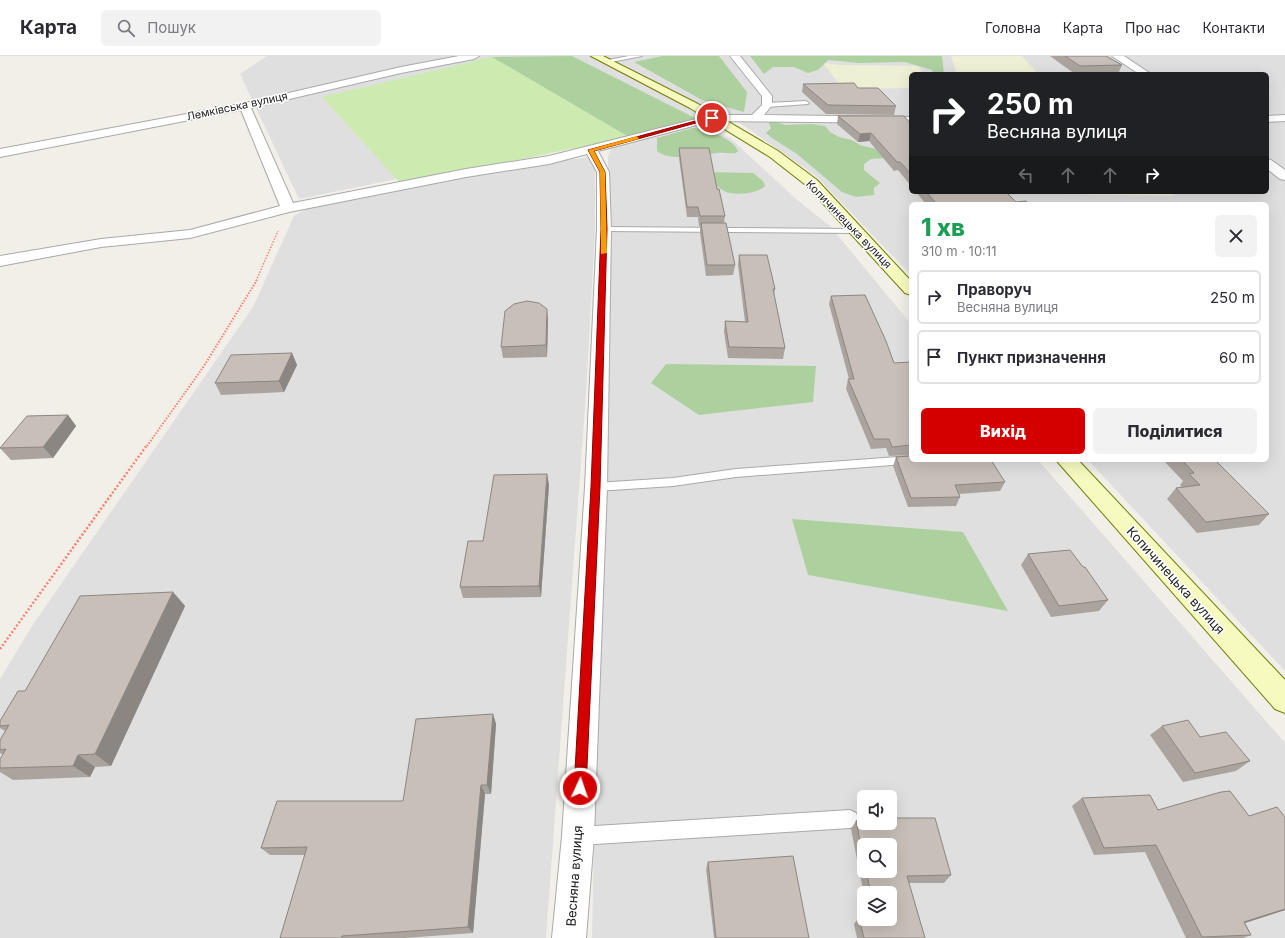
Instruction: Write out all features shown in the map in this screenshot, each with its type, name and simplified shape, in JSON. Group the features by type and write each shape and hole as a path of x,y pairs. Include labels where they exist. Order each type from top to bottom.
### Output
{"main road":[{"name":"Копичинецька вулиця","path":"596,56 694,106 774,154 812,183 909,288"},
{"name":"Копичинецька вулиця","path":"1068,462 1285,700"}],"street":[{"name":"Лемківська вулиця","path":"0,153 245,106 400,70 474,56"},
{"path":"735,56 767,96 768,105 755,119"},
{"path":"1117,56 1143,72"},
{"path":"245,106 288,208"},
{"path":"0,261 101,243 190,234 288,208 466,173 549,160 712,118 909,120"},
{"path":"1269,119 1285,118"},
{"name":"Весняна вулиця","path":"569,938 578,836 596,487 604,229 603,172 591,150"},
{"path":"1269,164 1285,176"}],"lane":[{"path":"606,61 639,56"},
{"path":"768,105 806,103"},
{"path":"604,229 857,231"},
{"path":"596,487 673,482 736,473 909,460"},
{"path":"578,836 850,819"}],"path":[{"path":"0,649 204,366 258,278 288,208"}],"shaded area":[{"path":"267,56 1285,56 1285,671 1090,462 1269,462 1269,202 909,202 909,273 816,176 724,112 299,199 240,74"},
{"path":"698,124 730,138 796,199 830,226 909,322 909,462 1040,462 1285,743 1285,938 592,938 608,157 611,149 620,144"},
{"path":"590,157 595,164 595,232 586,393 546,938 0,938 0,679 34,623 253,307 294,216 311,206 497,169"}],"green space":[{"path":"572,56 699,120 629,137 492,57"},
{"path":"662,56 719,56 747,92 744,112 702,100 634,62"},
{"path":"750,56 942,56 944,72 933,72 932,70 905,62 859,63 828,60 818,70 808,73 794,67 773,67 764,74"},
{"path":"951,56 1022,56 1036,72 956,72"},
{"path":"492,57 629,137 401,184 322,97"},
{"path":"823,63 839,65 918,66 922,72 909,72 909,88 843,89"},
{"path":"767,119 785,125 811,124 825,126 830,132 839,137 852,140 860,145 888,152 885,158 871,159 864,164 864,170 880,183 874,188 874,195 856,197 842,192 797,154 766,133 771,128"},
{"path":"692,128 698,128 725,138 735,146 738,151 736,153 677,157 662,154 657,151 657,138"},
{"path":"702,172 753,173 763,181 765,186 762,189 752,192 739,194 728,193 718,187"},
{"path":"1063,194 1172,194 1174,196"},
{"path":"666,364 816,366 813,402 699,415 651,383"},
{"path":"792,519 963,532 1008,611 808,575"}],"building":[{"path":"1065,56 1106,56 1122,65 1080,66"},
{"path":"854,83 858,88 878,88 896,106 828,105 803,84"},
{"path":"838,116 904,116 909,122 909,172 900,162 897,162 871,133 860,134"},
{"path":"679,148 709,148 717,189 719,189 725,216 700,216 698,207 687,207"},
{"path":"928,194 1008,194 1016,202 935,202"},
{"path":"701,223 726,223 735,265 707,265"},
{"path":"739,255 767,255 775,289 773,289 785,348 729,347 725,321 748,322"},
{"path":"865,295 886,341 894,363 909,362 909,445 892,447 889,439 874,439 848,379 854,379 831,296"},
{"path":"527,301 539,303 547,309 546,345 501,347 505,311 514,304"},
{"path":"292,353 279,381 215,383 231,355"},
{"path":"68,415 43,447 0,448 27,416"},
{"path":"909,456 909,462 992,462 1005,482 955,485 960,497 911,498 896,457"},
{"path":"1184,462 1217,462 1269,514 1206,522 1176,488 1200,485 1189,474 1194,473"},
{"path":"547,474 539,586 460,587 468,541 483,541 494,475"},
{"path":"1070,550 1083,567 1085,567 1108,600 1059,606 1028,554"},
{"path":"173,592 95,754 78,755 73,766 0,768 0,759 6,749 0,750 0,740 9,725 0,726 0,721 18,691 25,691 80,596"},
{"path":"493,714 487,785 481,785 468,927 342,936 342,938 280,938 307,847 261,848 277,801 403,801 416,719"},
{"path":"1188,720 1200,737 1226,732 1250,761 1195,773 1162,726"},
{"path":"1230,791 1249,816 1277,807 1285,817 1285,909 1244,922 1251,935 1202,937 1156,845 1104,848 1082,798 1150,795 1158,810 1221,792"},
{"path":"897,818 935,818 951,875 907,876 925,938 864,938 861,926 897,926 897,886 869,886 868,878 897,878 897,838 859,838 858,830 897,830"},
{"path":"793,856 809,938 716,938 708,862"}],"slow traffic":[{"path":"603,253 603,172 591,150 637,138"}],"route":[{"path":"580,788 596,487 604,229 603,172 591,150 712,118"}]}
